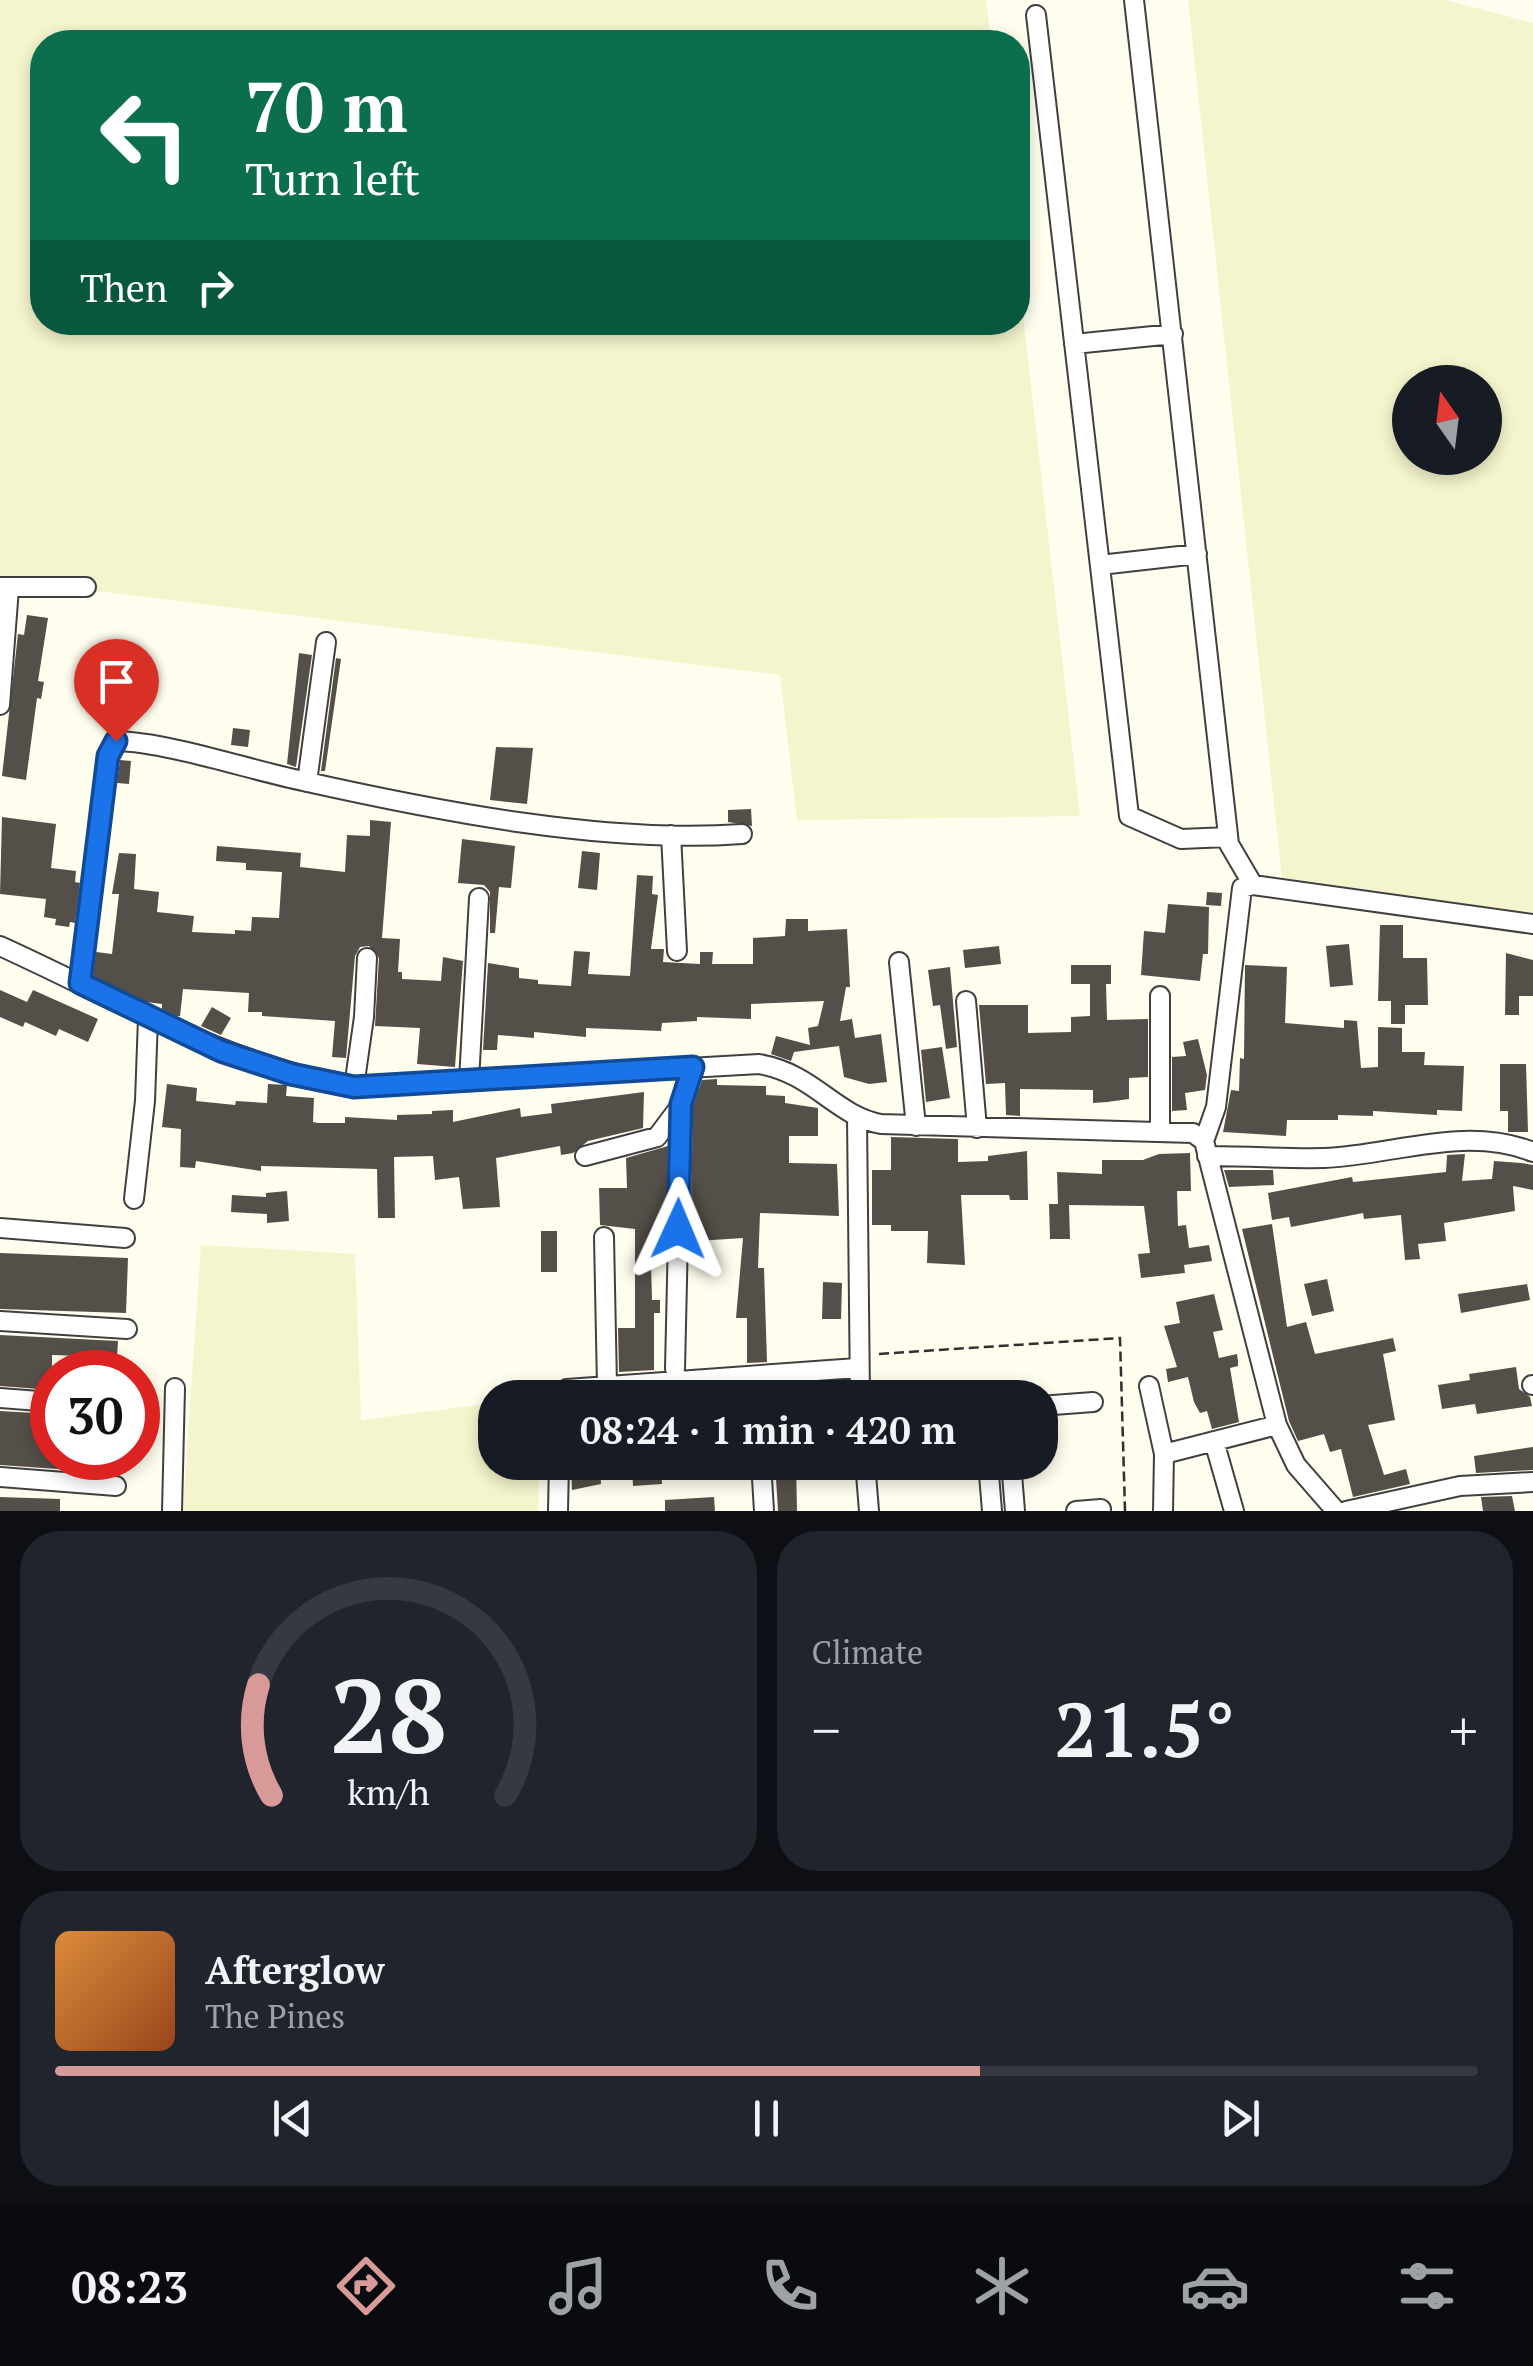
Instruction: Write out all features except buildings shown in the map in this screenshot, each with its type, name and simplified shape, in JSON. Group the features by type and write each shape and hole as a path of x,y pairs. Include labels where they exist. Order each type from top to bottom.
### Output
{"street":[{"path":"1134,0 1228,837 1232,854 1253,885"},
{"path":"1036,15 1129,816 1180,839 1228,837"},
{"path":"1074,344 1173,334"},
{"path":"1100,565 1197,554"},
{"path":"0,705 5,587 86,587"},
{"path":"308,782 326,642"},
{"path":"80,983 110,745 123,741 308,782 501,817 671,835 742,834"},
{"path":"671,835 676,951"},
{"path":"1336,1511 1296,1465 1278,1425 1206,1148 1216,1107 1239,893 1253,885 1533,924"},
{"path":"468,1082 479,898"},
{"path":"0,946 221,1051 291,1074 354,1087 693,1067 777,1068 798,1075 868,1121 916,1126 1188,1132 1206,1148 1325,1158 1472,1141 1533,1152"},
{"path":"354,1087 367,958"},
{"path":"899,962 916,1126"},
{"path":"1160,996 1160,1131"},
{"path":"966,1000 977,1128"},
{"path":"134,1199 146,1101 148,1018"},
{"path":"676,1369 681,1104 693,1067"},
{"path":"585,1156 657,1136 681,1104"},
{"path":"859,1380 868,1121"},
{"path":"0,1228 125,1238"},
{"path":"604,1237 607,1380"},
{"path":"0,1321 126,1328"},
{"path":"667,1380 857,1361"},
{"path":"1149,1386 1164,1454 1160,1500 1163,1511"},
{"path":"172,1511 175,1388"},
{"path":"0,1398 30,1400"},
{"path":"1058,1405 1092,1402"},
{"path":"1164,1454 1278,1425"},
{"path":"1214,1441 1234,1511"},
{"path":"0,1477 116,1486"},
{"path":"558,1511 559,1480"},
{"path":"761,1480 764,1511"},
{"path":"866,1480 868,1511"},
{"path":"989,1480 992,1511"},
{"path":"1012,1480 1015,1511"},
{"path":"1346,1511 1460,1486 1533,1482"},
{"path":"1076,1511 1101,1509"}],"path":[{"path":"857,1361 1120,1338 1125,1511"}],"green space":[{"path":"0,0 986,0 990,30 30,30 30,335 1025,335 1080,816 797,820 780,675 0,579"},
{"path":"1188,0 1446,0 1533,23 1533,915 1282,878"},
{"path":"201,1245 355,1254 361,1420 478,1405 478,1480 539,1480 538,1511 183,1511"}],"route":[{"path":"116,741 110,745 108,756 80,983 221,1051 291,1074 354,1087 693,1067 681,1104 678,1229"}]}
